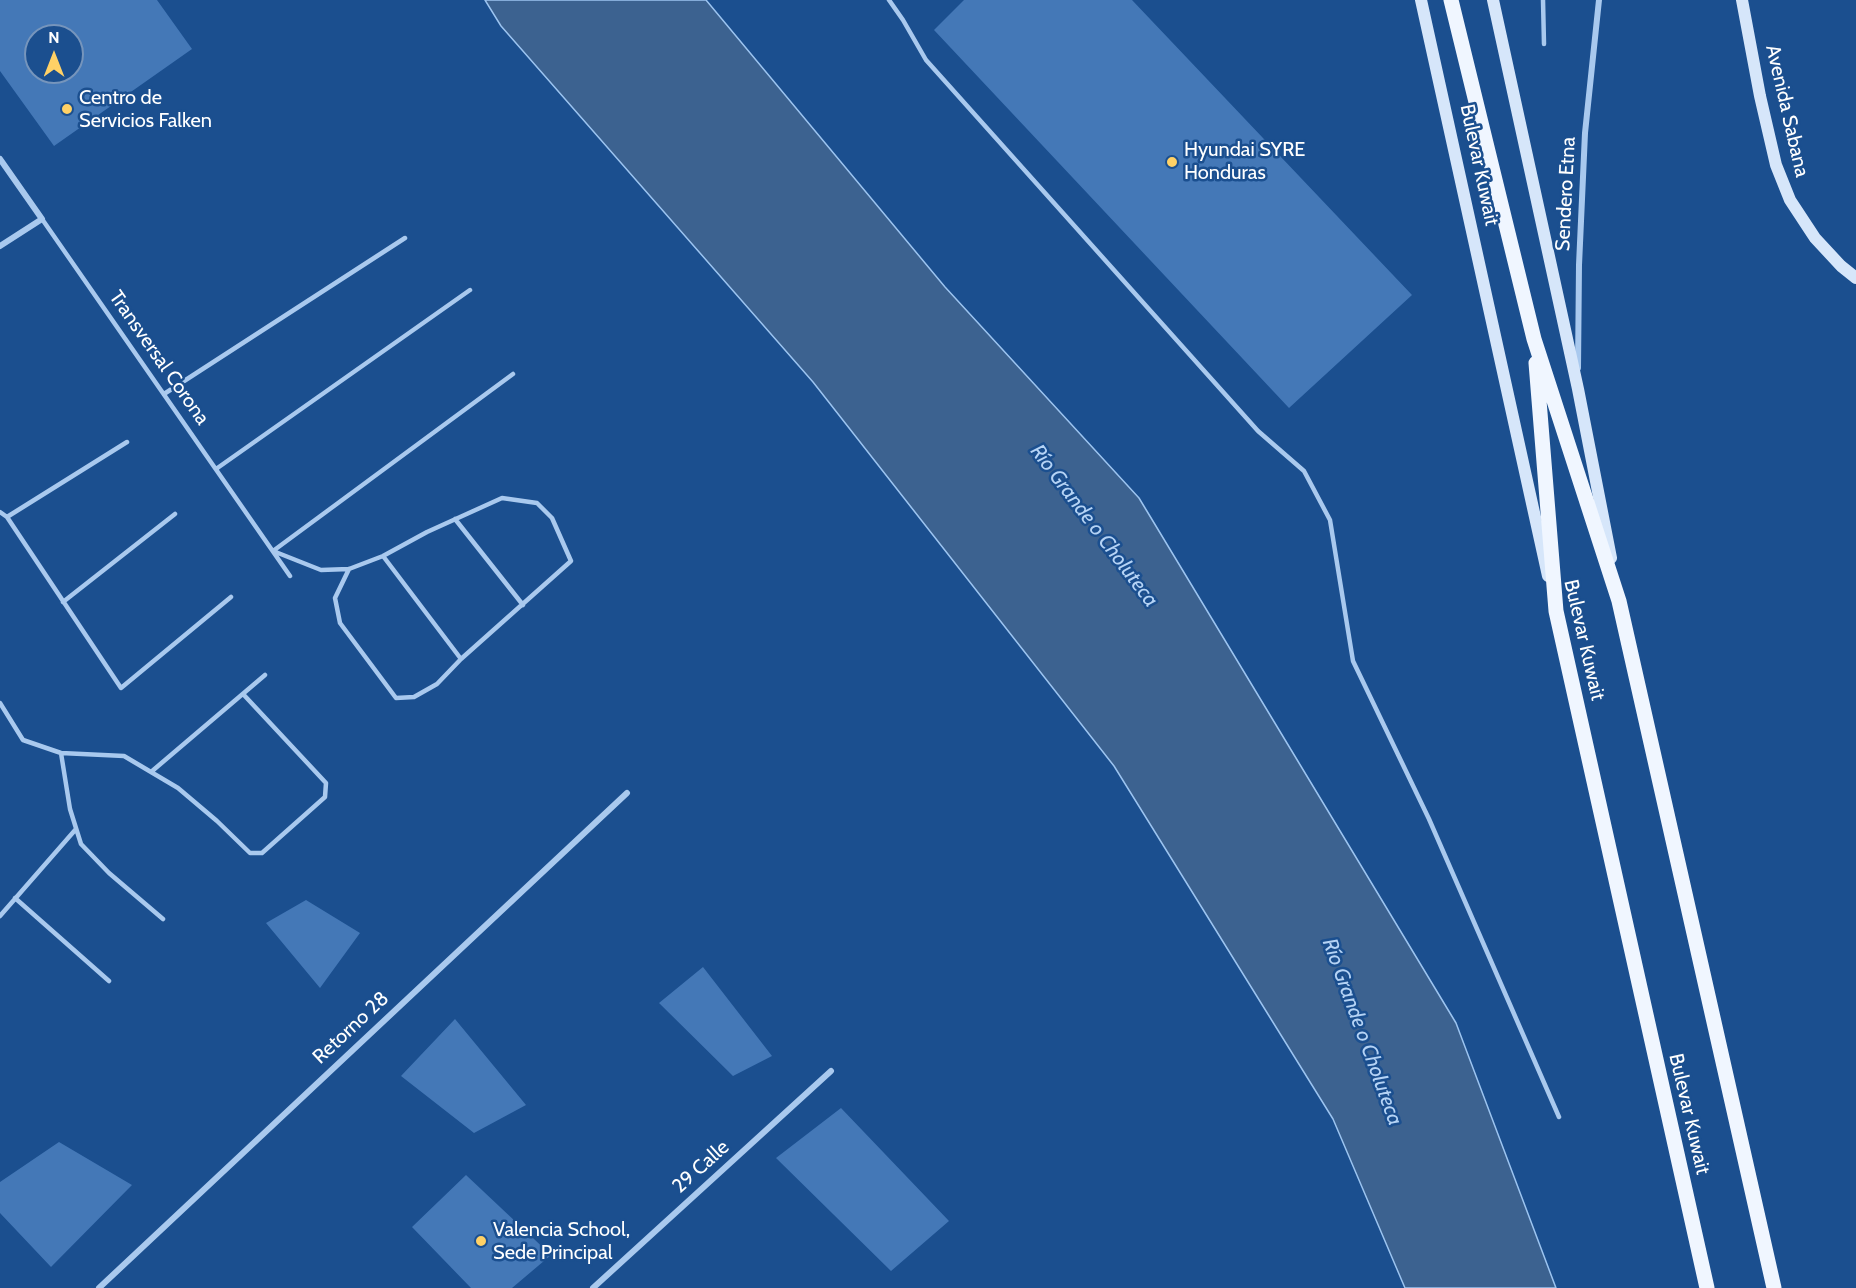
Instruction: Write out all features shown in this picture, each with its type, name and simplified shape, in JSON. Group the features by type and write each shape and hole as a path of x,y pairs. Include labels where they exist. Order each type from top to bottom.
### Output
{"main road":[{"name":"Bulevar Kuwait","path":"1421,0 1707,1288"},
{"path":"1451,0 1534,339 1619,601"},
{"path":"1493,0 1578,389 1619,601 1774,1288"},
{"name":"Avenida Sabana","path":"1742,0 1776,165 1790,200 1815,238 1841,266 1856,278"},
{"path":"1534,339 1556,611"}],"street":[{"name":"Sendero Etna","path":"1578,389 1579,265 1585,133 1599,0"},
{"name":"Transversal Corona","path":"0,159 42,219"},
{"path":"0,246 42,219"},
{"name":"Retorno 28","path":"99,1288 627,793"},
{"name":"29 Calle","path":"593,1288 831,1071"}],"lane":[{"path":"889,0 926,60 1258,431 1304,471 1330,519 1353,661 1429,819 1558,1117"},
{"path":"1543,0 1544,44"},
{"name":"Transversal Corona","path":"42,219 290,576"},
{"path":"164,394 405,238"},
{"path":"216,469 470,290"},
{"path":"273,551 513,374"},
{"path":"7,517 127,442"},
{"path":"273,551 321,570 349,569 383,556 502,498 537,503 552,518 571,561 461,659 437,684 414,697 396,699 340,622 335,598 349,569"},
{"path":"0,512 7,517 121,688 231,597"},
{"path":"63,602 175,514"},
{"path":"455,519 522,605"},
{"path":"383,556 461,659"},
{"path":"151,772 264,675"},
{"path":"0,703 23,740 60,753 124,756 178,788 250,853 262,853 325,797 326,783 243,694"},
{"path":"60,753 70,808 81,844 109,873 163,919"},
{"path":"0,916 76,829"},
{"path":"15,898 109,981"}],"water":[{"name":"Río Grande o Choluteca","path":"485,0 706,0 945,287 1139,498 1456,1023 1556,1288 1405,1288 1333,1119 1114,766 813,382 501,26"}],"building":[{"name":"Centro de Servicios Falken","path":"0,0 157,0 192,49 54,146 0,71"},
{"name":"Hyundai SYRE Honduras","path":"964,0 1132,0 1412,295 1289,408 934,30"},
{"path":"306,900 360,933 320,988 266,923"},
{"path":"703,967 772,1056 733,1076 659,1003"},
{"path":"455,1019 526,1105 474,1133 401,1076"},
{"path":"841,1108 949,1221 891,1271 776,1158"},
{"path":"59,1142 132,1185 51,1267 0,1213 0,1182"},
{"name":"Valencia School, Sede Principal","path":"466,1175 551,1255 512,1288 471,1288 412,1227"}],"place":[{"name":"Centro de Servicios Falken","path":"67,109"},
{"name":"Hyundai SYRE Honduras","path":"1172,162"},
{"name":"Valencia School, Sede Principal","path":"481,1241"}]}
